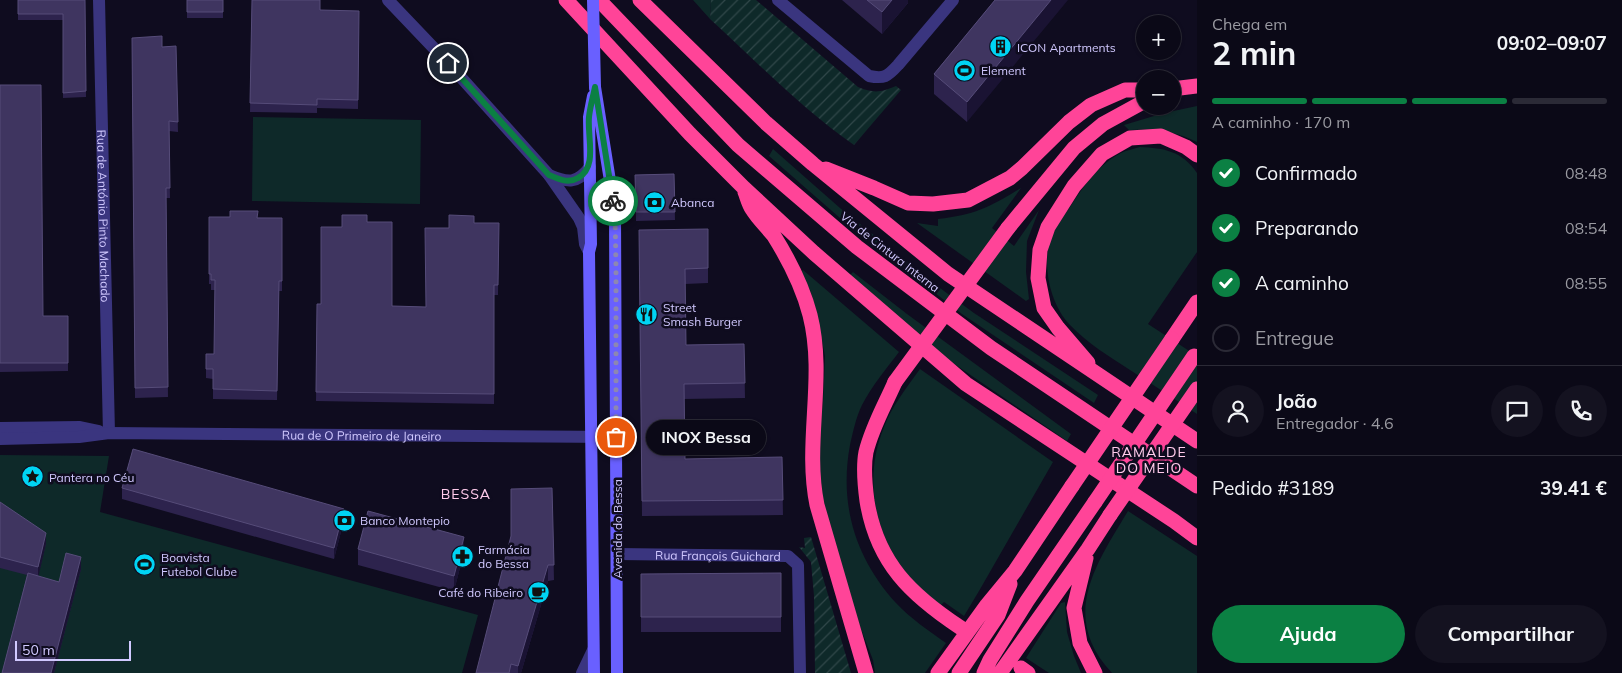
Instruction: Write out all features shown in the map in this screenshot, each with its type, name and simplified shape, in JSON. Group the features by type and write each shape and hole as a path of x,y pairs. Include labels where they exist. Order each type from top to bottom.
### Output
{"highway":[{"path":"566,0 690,134 744,188 814,253 966,384 1197,538"},
{"name":"Via de Cintura Interna","path":"599,0 738,145 857,247 991,348 1197,486"},
{"name":"Via de Cintura Interna","path":"640,0 766,122 813,164 948,274 1197,441"},
{"path":"1181,88 1197,86"},
{"path":"813,164 908,203 933,204 968,200 1010,178 1069,122 1091,105 1125,90 1136,90"},
{"path":"961,628 937,612 898,576 881,549 870,520 865,485 866,454 873,429 895,382 1008,228 1074,148 1103,124 1136,106"},
{"path":"1100,377 1058,328 1044,308 1038,278 1040,250 1048,227 1074,186 1102,154 1130,138 1161,136 1186,147 1197,155"},
{"path":"744,188 751,208 773,235 788,259 810,315 817,371 812,483 866,673"},
{"path":"938,673 987,605 1016,571 1194,307 1197,294"},
{"path":"979,673 987,666 1027,601 1195,354"},
{"path":"1000,673 1088,549 1110,514 1197,389"},
{"path":"1088,549 1074,608 1080,643 1095,673"},
{"path":"959,673 998,616 1016,571"}],"main road":[{"name":"Avenida do Bessa","path":"593,0 595,87 615,212 617,673"},
{"name":"Avenida do Bessa","path":"594,673 589,117 595,87"}],"street":[{"name":"Rua de António Pinto Machado","path":"99,0 109,433"},
{"path":"388,0 448,63 549,175 579,218 583,227 585,244 589,252"},
{"path":"778,0 869,76 880,78 889,75 953,0"},
{"path":"549,175 562,181 574,180 583,175 590,166"},
{"name":"Rua de O Primeiro de Janeiro","path":"0,428 80,428 109,433"},
{"name":"Rua de O Primeiro de Janeiro","path":"0,439 79,437 109,433 616,437"},
{"name":"Rua François Guichard","path":"617,554 788,556 798,565 800,673"},
{"path":"582,673 586,669 593,650"}],"green space":[{"path":"693,0 711,0 710,19"},
{"path":"711,0 756,0 858,87 877,91 896,86 901,90 854,145 798,101 710,19"},
{"path":"1197,106 1197,142 1181,135 1164,131 1147,129 1129,130 1124,125 1157,115 1181,115 1181,109"},
{"path":"253,117 421,120 420,204 252,201"},
{"path":"1140,147 1157,148 1179,155 1197,173 1197,252 1148,324 1197,356 1197,414 1084,338 1063,317 1050,287 1047,254 1053,234 1061,220 1086,184 1106,163 1121,153"},
{"path":"773,149 840,208 944,291 1098,395 1094,403 962,314 848,225 769,156"},
{"path":"1021,188 992,228 1014,246 1039,210 1027,241 1026,272 1029,299 1026,301 917,223 938,226 938,219 982,209"},
{"path":"803,270 899,352 870,391 858,414 850,445 847,488 849,509 854,529 870,568 901,609 946,643 925,673 875,673 873,660 859,624 822,503 817,458 823,402 825,356 810,290 800,273"},
{"path":"853,272 907,314 1071,434 1067,441 934,350 850,275"},
{"path":"920,369 1053,462 964,616 944,602 941,605 921,589 904,570 890,549 881,526 875,502 873,477 876,452 884,427 895,404"},
{"name":"Boavista Futebol Clube","path":"0,455 109,456 100,512 478,615 462,673 0,673"},
{"path":"1128,511 1197,556 1197,673 1112,673 1096,652 1088,632 1085,611 1088,591 1105,551"},
{"path":"811,537 851,673 815,673 814,596 811,562 799,547 805,548 804,538"},
{"path":"1065,602 1067,632 1081,673 1049,673 1026,658 1061,603"}],"building":[{"path":"18,0 85,0 86,91 63,93 63,14 18,14"},
{"path":"187,0 223,0 223,12 187,12"},
{"path":"252,0 320,0 320,10 359,11 358,100 317,99 317,105 250,103"},
{"path":"867,0 892,0 882,12"},
{"path":"995,0 1051,0 967,102 934,74"},
{"path":"162,36 162,47 176,46 178,122 169,121 170,188 166,188 168,387 135,388 132,38"},
{"path":"0,85 41,85 43,316 68,316 68,363 0,363"},
{"name":"Abanca","path":"674,174 675,212 636,212 635,175"},
{"path":"230,211 258,211 257,218 282,218 282,281 279,281 277,391 213,389 213,369 206,369 206,354 214,354 215,280 211,280 211,274 209,274 209,217 230,217"},
{"path":"342,215 367,215 367,222 392,222 392,306 426,307 425,228 449,228 449,215 474,216 474,223 499,223 498,285 494,285 494,394 316,392 317,304 321,304 321,227 342,227"},
{"path":"708,229 708,268 685,269 686,345 744,344 745,383 684,384 685,459 782,457 783,500 642,501 639,230"},
{"path":"133,449 344,509 334,548 122,488"},
{"path":"552,488 554,565 548,565 518,666 511,664 509,673 476,673 511,536 511,489"},
{"path":"0,502 46,533 38,567 0,557"},
{"path":"368,511 464,537 454,576 358,549"},
{"path":"66,553 81,557 51,673 2,673 28,573 59,582"},
{"path":"781,573 781,617 641,617 641,574"}],"way so far":[{"path":"613,201 615,212 616,268 616,437"}],"place":[{"name":"ICON Apartments","path":"1001,47"},
{"name":"Element","path":"965,70"},
{"name":"Abanca","path":"655,202"},
{"name":"Street Smash Burger","path":"647,314"},
{"name":"INOX Bessa","path":"616,437"},
{"name":"Pantera no Céu","path":"33,477"},
{"name":"Banco Montepio","path":"344,520"},
{"name":"Farmácia do Bessa","path":"462,556"},
{"name":"Boavista Futebol Clube","path":"145,564"},
{"name":"Café do Ribeiro","path":"539,592"}],"district":[{"name":"RAMALDE DO MEIO","path":"1149,460"},
{"name":"BESSA","path":"466,494"}],"route":[{"path":"448,63 549,175 562,181 574,180 583,175 590,166 589,117 595,87 613,201"}]}
